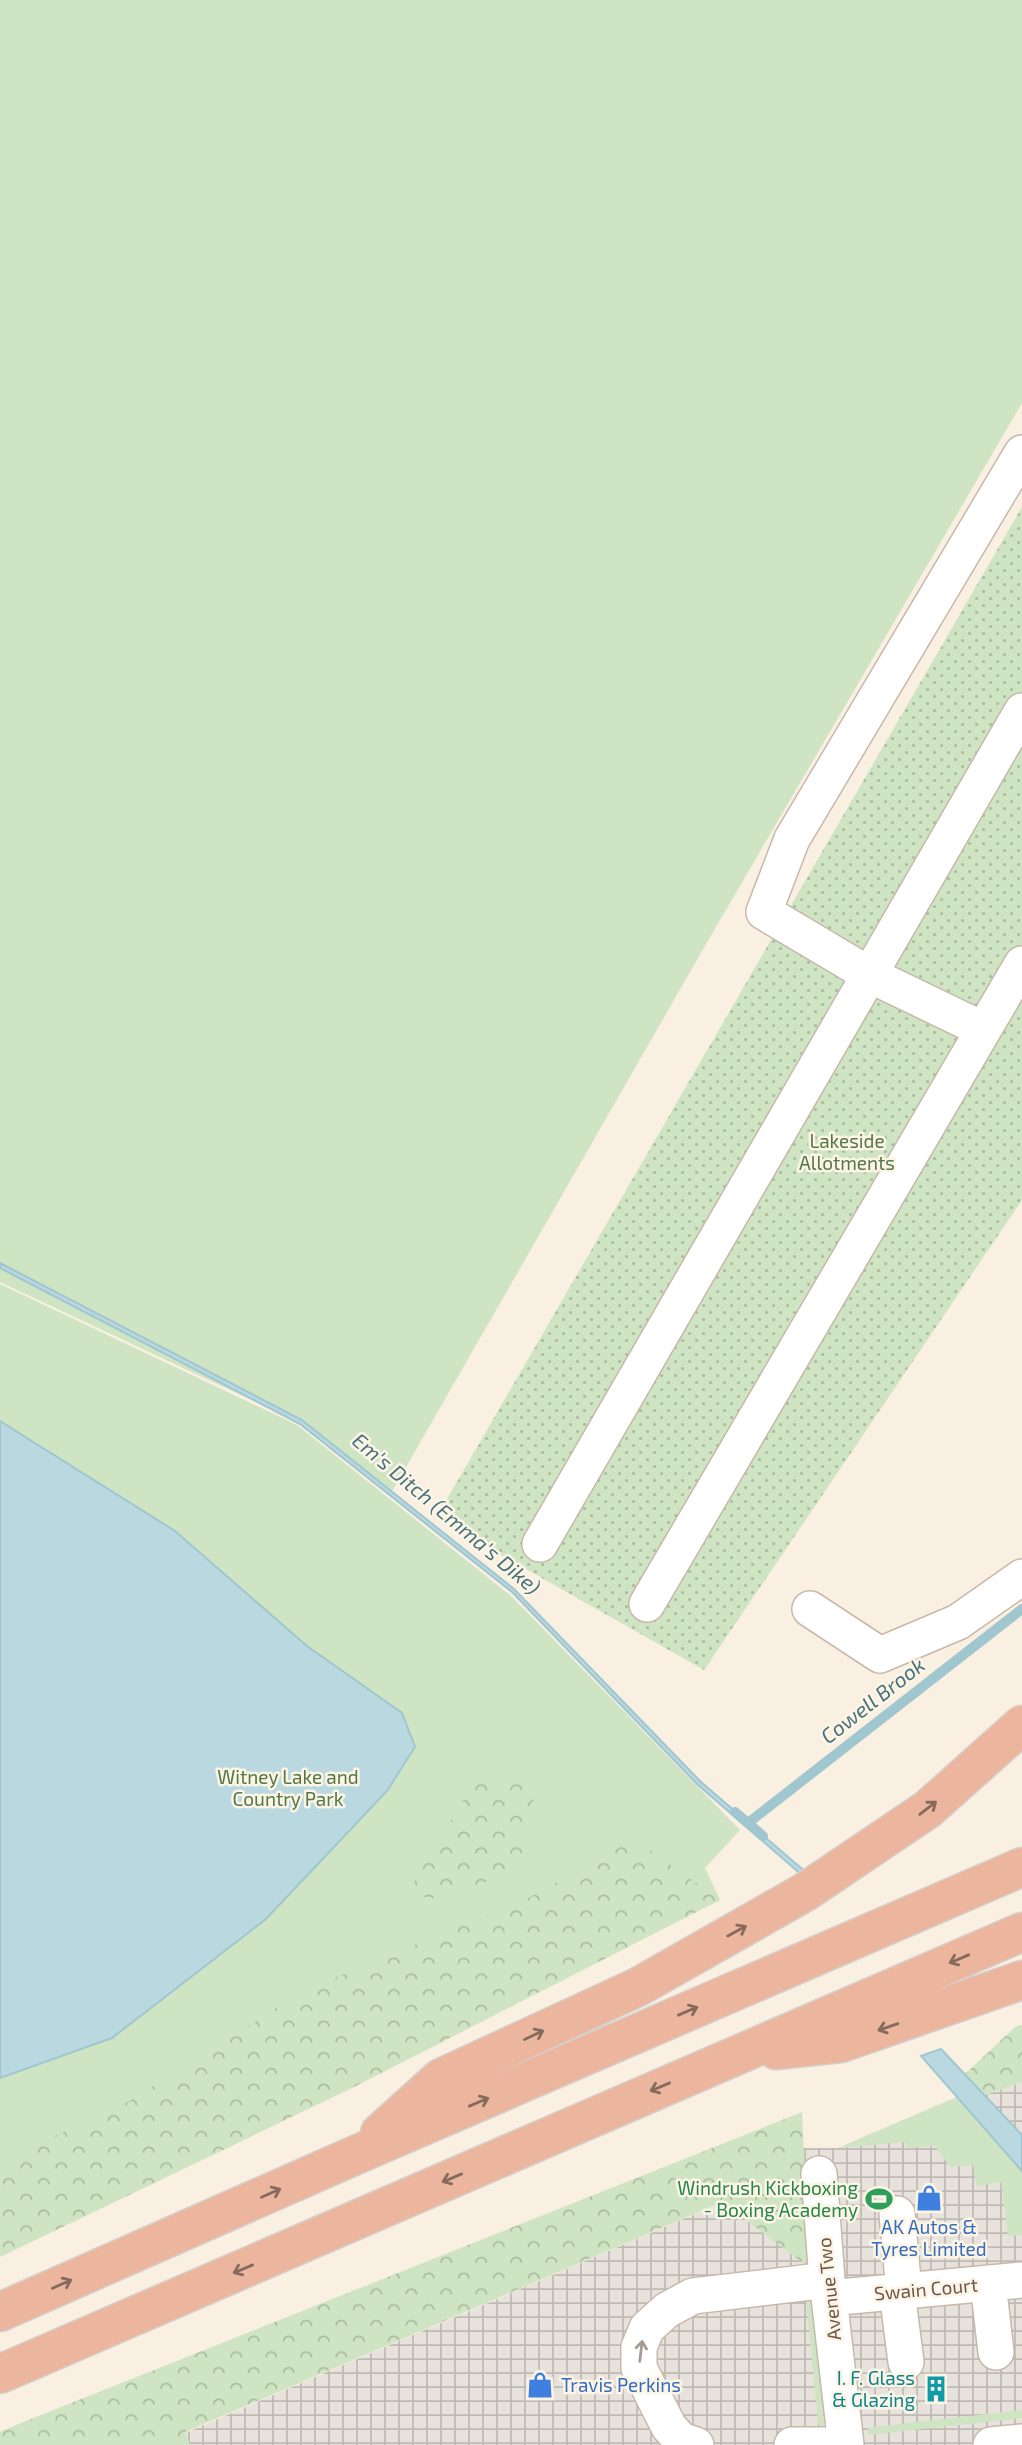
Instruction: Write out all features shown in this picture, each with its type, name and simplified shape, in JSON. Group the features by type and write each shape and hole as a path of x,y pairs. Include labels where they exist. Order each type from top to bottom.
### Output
{"highway":[{"path":"358,2154 441,2078 638,1987 805,1892 928,1809 1022,1724"},
{"path":"0,2312 1022,1867"},
{"path":"0,2374 1022,1932"},
{"path":"735,2055 841,2043 1022,1980"}],"street":[{"path":"982,1029 870,975 764,912 792,839 1022,453"},
{"path":"540,1544 1022,711"},
{"path":"647,1604 1022,964"},
{"path":"810,1609 880,1655 958,1622 1022,1577"},
{"name":"Avenue Two","path":"819,2174 844,2445"},
{"path":"906,2213 913,2361"},
{"path":"989,2352 994,2282"},
{"name":"Swain Court","path":"696,2445 681,2440 669,2427 639,2368 639,2347 647,2328 667,2309 693,2296 828,2289 910,2290 994,2282"},
{"path":"991,2445 1022,2442"},
{"path":"792,2445 844,2445"}],"shaded area":[{"path":"1022,2082 1022,2135 985,2095"},
{"path":"957,2097 1022,2171 1022,2445 190,2445 185,2433 723,2202 803,2263 808,2263 803,2148 838,2148"}],"green space":[{"path":"0,0 1022,0 1022,403 713,932 390,1495 300,1423 0,1282"},
{"name":"Lakeside Allotments","path":"1022,507 1022,1200 704,1670 436,1518"},
{"name":"Witney Lake and Country Park","path":"0,1284 297,1425 511,1596 740,1830 705,1868 720,1900 0,2245"},
{"path":"479,1774 538,1779 518,1872 430,1899 409,1891"},
{"path":"634,1839 720,1900 348,2090 0,2257 0,2161 123,2105 305,1990 525,1900"},
{"path":"1022,2025 1022,2082 985,2095 965,2074 1015,2027"},
{"path":"957,2097 1022,2171 1022,2235 1008,2236 1001,2182 976,2186 973,2165 950,2167 935,2146 906,2148 905,2142 838,2148"},
{"path":"802,2112 809,2263 803,2263 722,2202 185,2432 190,2445 0,2445 0,2432 21,2423"},
{"path":"806,2300 812,2300 824,2426 819,2426 818,2422"},
{"path":"1022,2410 1022,2418 868,2435 868,2428 873,2427"}],"water":[{"path":"0,1263 302,1420 514,1589 701,1782 808,1874 804,1877 698,1785 512,1592 300,1424 0,1268"},
{"path":"0,1421 175,1531 307,1646 402,1713 415,1747 387,1791 266,1919 112,2038 0,2078"},
{"path":"941,2049 1022,2135 1022,2171 921,2056"}],"waterway":[{"name":"Cowell Brook","path":"748,1823 1022,1609"},
{"name":"Em's Ditch (Emma's Dike)","path":"735,1812 763,1836"}],"place":[{"name":"AK Autos & Tyres Limited","path":"929,2198"},
{"name":"Windrush Kickboxing - Boxing Academy","path":"879,2199"},
{"name":"Travis Perkins","path":"540,2385"},
{"name":"I. F. Glass & Glazing","path":"936,2389"}]}
